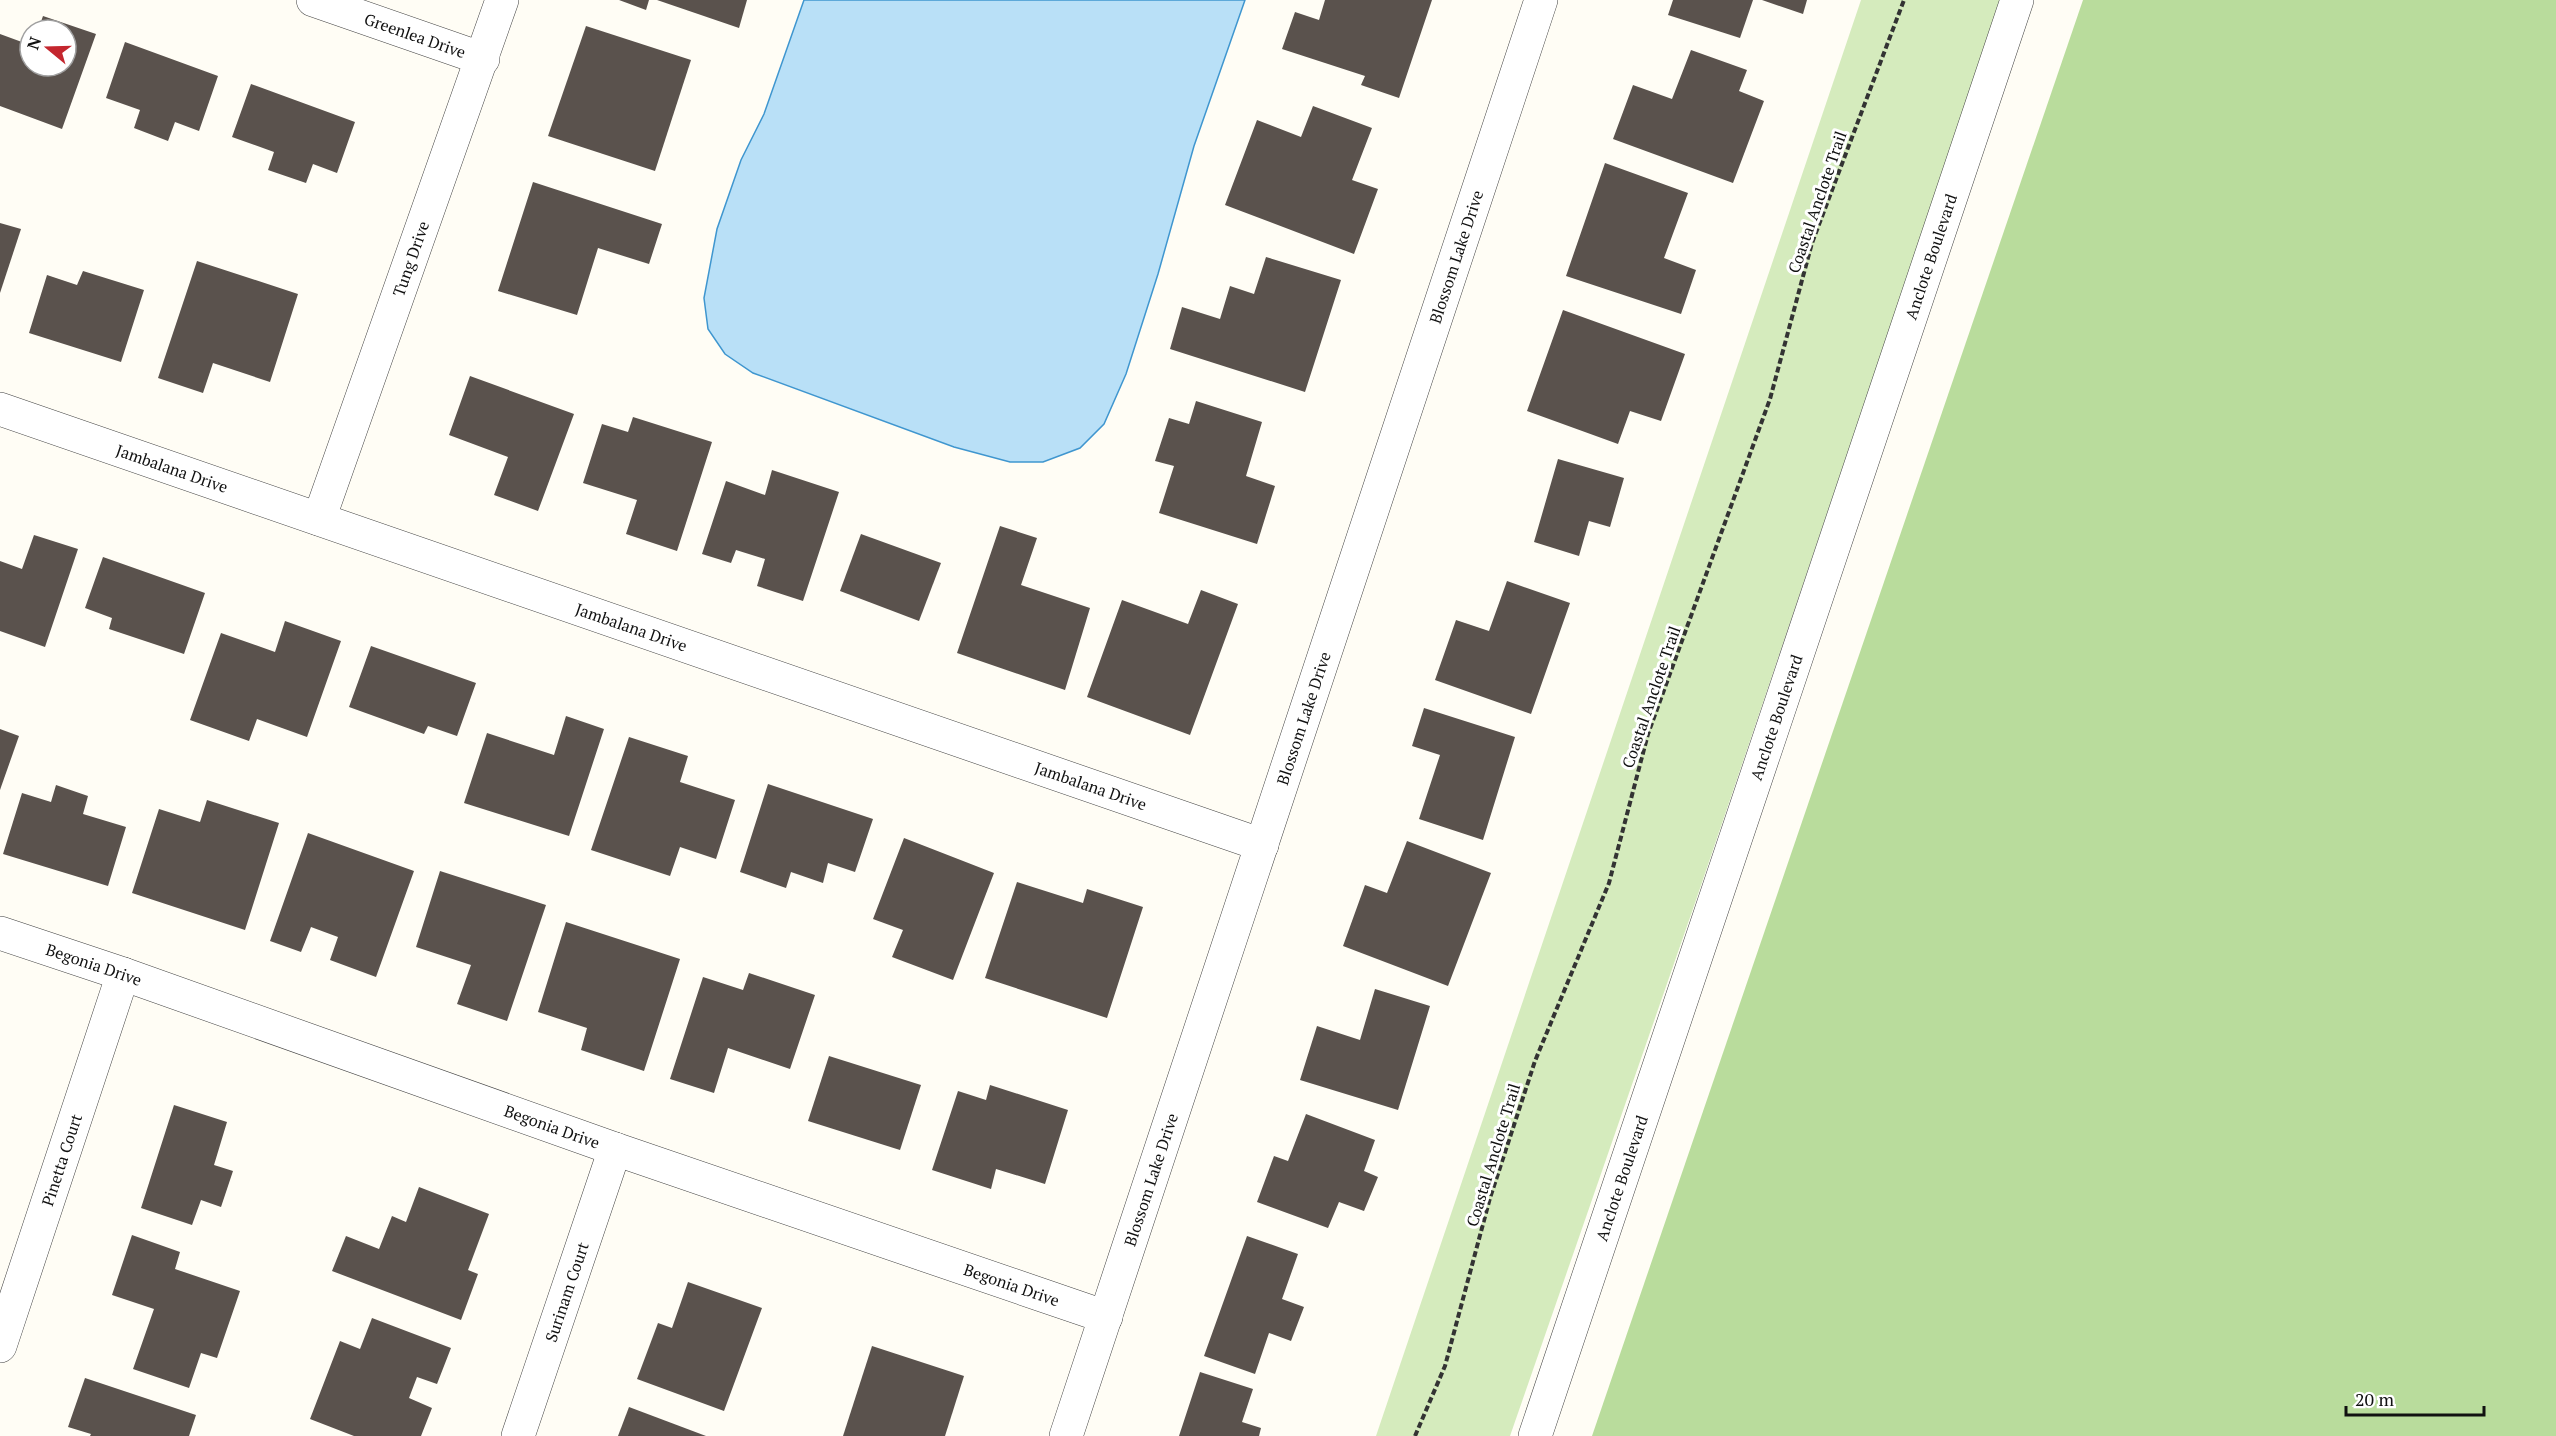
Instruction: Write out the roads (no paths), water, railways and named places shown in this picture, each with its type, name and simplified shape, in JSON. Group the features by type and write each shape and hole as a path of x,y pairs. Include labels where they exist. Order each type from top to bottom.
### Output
{"street":[{"name":"Greenlea Drive","path":"313,0 483,59"},
{"name":"Tung Drive","path":"319,519 502,0"},
{"name":"Blossom Lake Drive","path":"1066,1436 1541,0"},
{"name":"Anclote Boulevard","path":"1535,1436 2017,0"},
{"name":"Jambalana Drive","path":"0,409 1262,845"},
{"name":"Begonia Drive","path":"0,933 615,1149 1106,1317"},
{"name":"Pinetta Court","path":"0,1346 123,975"},
{"name":"Surinam Court","path":"518,1436 615,1149"}],"water":[{"path":"804,0 1245,0 1194,146 1158,274 1126,374 1104,424 1080,448 1043,462 1010,462 954,447 753,373 725,354 708,329 704,298 717,229 741,160 764,114"}]}
